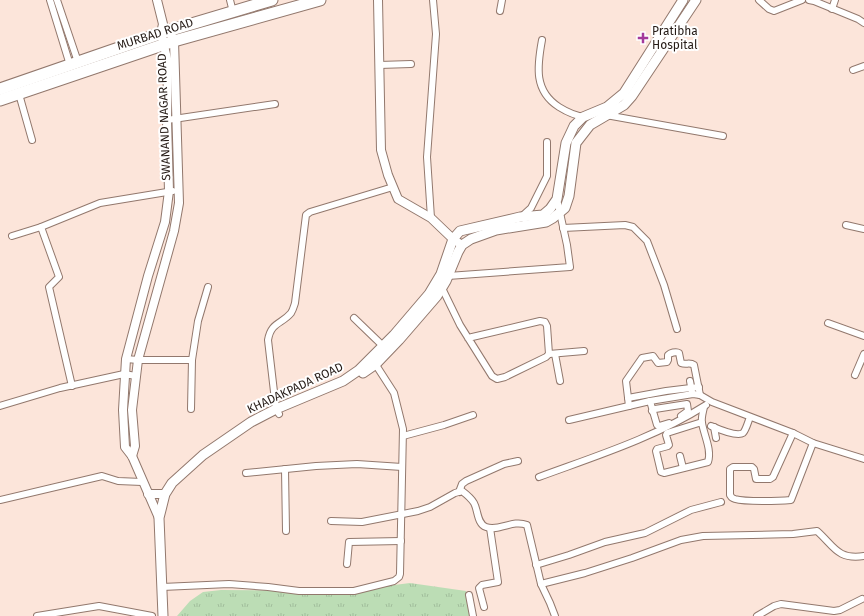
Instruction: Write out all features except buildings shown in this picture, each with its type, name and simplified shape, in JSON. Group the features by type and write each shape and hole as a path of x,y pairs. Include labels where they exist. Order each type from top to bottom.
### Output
{"highway":[{"path":"0,89 74,63 166,35 272,0"},
{"name":"MURBAD ROAD","path":"0,100 19,94 166,35 320,0"}],"main road":[{"path":"462,245 473,233 520,217 542,215 554,205 558,199 566,143 574,126 583,117 607,107 624,93 683,0"},
{"path":"453,239 460,231 473,233 546,222 561,212 569,196 576,143 590,125 624,104 632,96 696,0"},
{"path":"643,63 652,68"},
{"name":"KHADAKPADA ROAD","path":"440,285 441,274 453,239"},
{"name":"KHADAKPADA ROAD","path":"167,491 252,424 346,384 374,361 423,307 448,276 462,245"},
{"name":"KHADAKPADA ROAD","path":"374,361 383,346 405,327"},
{"path":"159,518 167,491"},
{"name":"SWANAND NAGAR ROAD","path":"159,518 163,616"}],"street":[{"path":"50,0 74,63"},
{"path":"57,0 74,63"},
{"path":"157,0 166,35"},
{"path":"230,0 233,12"},
{"path":"378,0 381,150 388,175 398,199 431,218 453,239 462,245"},
{"path":"431,218 427,157 436,34 432,0"},
{"path":"500,11 502,0"},
{"path":"758,0 774,11 802,0"},
{"path":"809,0 829,5 864,23"},
{"path":"829,5 836,0"},
{"name":"SWANAND NAGAR ROAD","path":"132,456 135,446 132,410 138,360 176,224 179,203 177,119 166,35"},
{"name":"SWANAND NAGAR ROAD","path":"159,518 142,482 132,456 125,447 123,410 126,358 148,276 165,222 169,191 167,120 168,63 166,35"},
{"path":"542,40 538,64 540,84 550,101 568,112 583,117 605,115 723,136"},
{"path":"379,65 410,64"},
{"path":"853,70 864,66"},
{"path":"19,94 32,140"},
{"path":"167,120 274,104"},
{"path":"517,227 520,217 531,208 547,176 547,142"},
{"path":"168,147 177,146"},
{"path":"278,412 268,340 272,327 291,312 295,303 306,215 310,212 393,187"},
{"path":"12,236 42,227 100,203 179,190"},
{"path":"448,276 570,267 558,199"},
{"path":"165,222 176,224"},
{"path":"563,228 625,225 633,227 640,232 647,241 664,285 677,329"},
{"path":"846,225 864,229"},
{"path":"42,227 59,277 49,287 72,386"},
{"path":"440,285 460,325 492,376 497,379 505,377 552,354 584,351"},
{"path":"191,408 192,360 198,321 208,287"},
{"path":"354,318 383,346"},
{"path":"468,338 540,321 545,322 560,381"},
{"path":"828,323 864,336"},
{"path":"629,406 626,382 642,358 653,356 658,363 667,362 669,354 677,352 679,353 682,363 694,364 700,395"},
{"path":"855,375 864,354"},
{"path":"126,358 138,360 192,360"},
{"path":"162,587 229,584 299,591 354,591 387,584 397,580 400,574 403,429 394,393 374,361"},
{"path":"0,406 72,386 124,374 136,376"},
{"path":"690,381 692,391"},
{"path":"569,420 646,402 686,395 699,388"},
{"path":"628,398 642,392 692,391 712,402 792,433 813,443 864,459"},
{"path":"642,392 652,411 657,425 659,426 671,422 686,412 686,395"},
{"path":"539,477 636,442 673,425 712,402"},
{"path":"652,411 654,409 687,404"},
{"path":"702,422 667,433 666,435 669,445 657,449 656,451 661,472 664,473 708,462 709,459 706,436 702,422 704,407"},
{"path":"123,410 132,410"},
{"path":"403,436 444,425 473,415"},
{"path":"716,438 712,427 733,434 740,434 744,432 750,417"},
{"path":"125,433 134,432"},
{"path":"792,433 770,479 756,479 754,469 752,467 733,467 730,469 730,495 733,498 742,500 791,500 813,443"},
{"path":"680,456 683,468"},
{"path":"459,492 462,484 466,481 504,464 518,461"},
{"path":"246,473 357,464 402,468"},
{"path":"285,469 286,531"},
{"path":"0,500 102,476 118,481 142,482"},
{"path":"148,494 167,491"},
{"path":"331,521 362,522 401,514 430,507 459,492 462,492 466,494 474,503 484,526 490,528 520,522 526,525 541,584 555,616"},
{"path":"536,565 605,542 645,532 691,510 721,502"},
{"path":"484,607 479,588 482,585 498,582 490,528"},
{"path":"541,584 585,573 682,540 703,536 793,534 817,531 834,550 840,554 856,557 864,556"},
{"path":"347,564 348,542 401,541"},
{"path":"469,595 473,616"},
{"path":"757,616 774,606 781,604 828,610 840,610 862,598"},
{"path":"37,616 98,606 152,616"}],"green space":[{"path":"410,583 466,591 470,616 177,616 190,601 203,592 221,590 347,591"}],"place":[{"name":"Pratibha Hospital","path":"643,38"}]}
